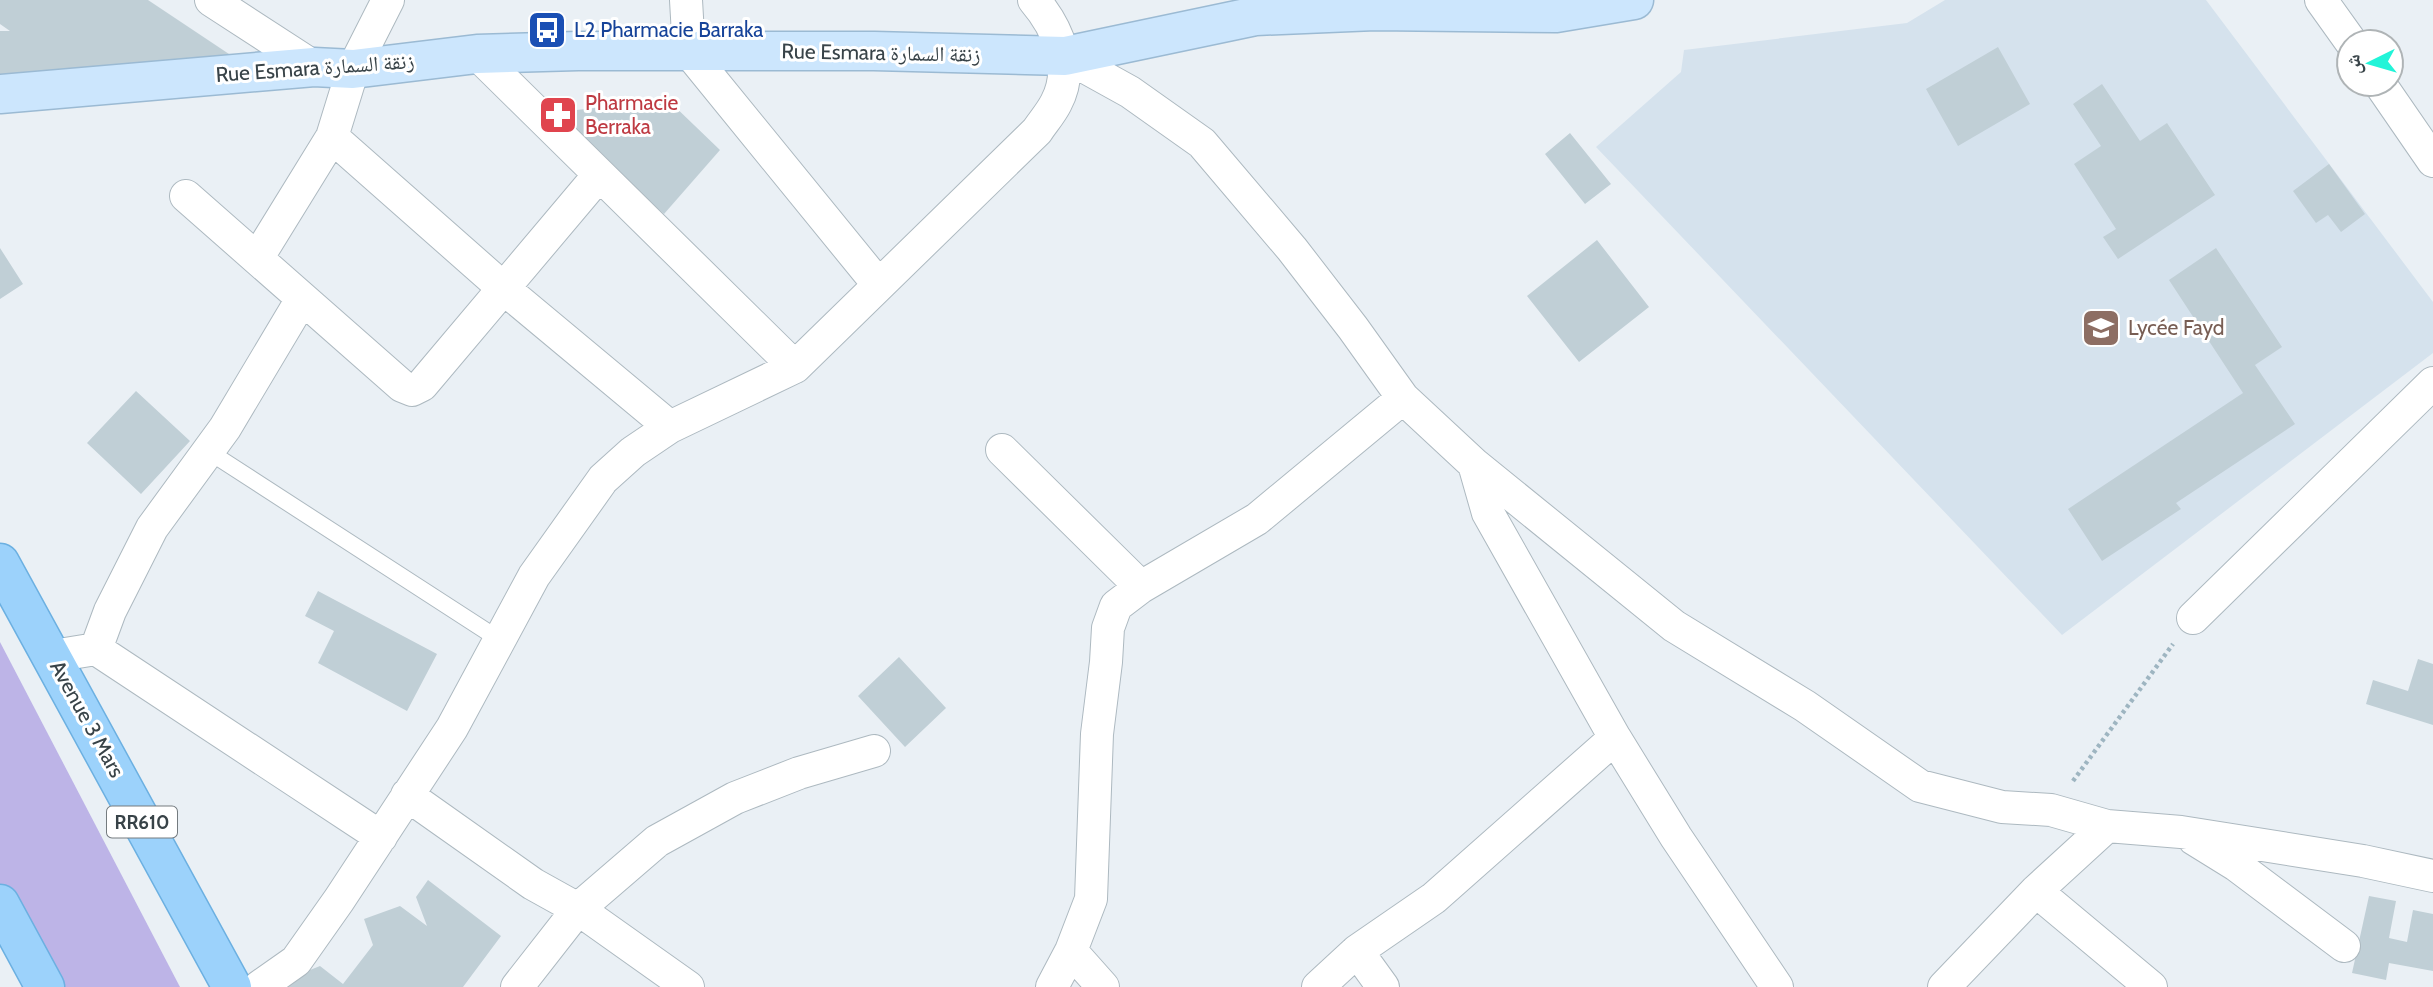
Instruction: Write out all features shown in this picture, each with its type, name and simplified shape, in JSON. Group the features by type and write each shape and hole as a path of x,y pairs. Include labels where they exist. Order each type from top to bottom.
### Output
{"main road":[{"name":"Avenue 3 Mars","path":"0,563 232,987"},
{"path":"0,904 45,987"}],"street":[{"path":"212,0 314,67"},
{"path":"258,257 332,137 353,69 388,0"},
{"path":"686,0 689,52 878,284"},
{"path":"259,987 296,961 381,837 452,729 534,576 603,479 633,452 670,427 795,367 1037,131 1057,101 1064,77 1065,56 1045,13 1034,0"},
{"name":"Rue Esmara زنقة السمارة","path":"0,94 314,67 353,69 477,54 578,51 874,51 1065,56 1290,7 1556,13 1634,0"},
{"path":"2322,0 2341,28"},
{"path":"477,54 795,367"},
{"path":"1065,56 1130,92 1202,143 1292,249 1403,398 1474,464 1674,626 1805,706 1920,786 2002,807 2051,810 2107,826 2181,832 2362,861 2433,876"},
{"path":"2390,98 2433,161"},
{"path":"332,137 502,287 670,427"},
{"path":"186,196 402,386 412,390 422,385 599,175"},
{"path":"96,649 110,611 152,528 225,428 302,299"},
{"path":"2193,618 2433,383"},
{"path":"1052,987 1071,951 1091,900 1097,734 1108,628 1116,606 1141,587 1257,519 1403,398"},
{"path":"1002,450 1141,587"},
{"path":"1474,464 1488,513 1615,738 1676,838 1777,987"},
{"path":"53,656 96,649 381,837"},
{"path":"1318,987 1357,951 1434,898 1615,738"},
{"path":"517,987 578,909 657,841 734,798 799,773 874,751"},
{"path":"407,795 533,884 578,909 688,987"},
{"path":"1949,985 2036,891 2107,826"},
{"path":"2181,832 2236,865 2344,946"},
{"path":"2036,891 2151,987"},
{"path":"1071,951 1103,987"},
{"path":"1357,951 1383,987"}],"lane":[{"path":"208,451 500,639"}],"path":[{"path":"2051,810 2193,618"}],"shaded area":[{"name":"Lycée Fayd","path":"1945,0 2206,0 2433,302 2433,353 2062,635 1596,147 1681,72 1684,50 1907,23"},
{"path":"0,642 180,987 48,987 0,896"}],"building":[{"path":"0,0 148,0 235,58 0,81 0,31 10,31 0,24"},
{"path":"1998,47 2030,104 1958,146 1926,89"},
{"path":"2102,84 2140,141 2167,123 2215,195 2118,259 2103,237 2116,229 2074,164 2101,146 2073,104"},
{"path":"668,100 720,150 664,214 549,113"},
{"path":"1570,133 1611,184 1585,204 1545,154"},
{"path":"2329,164 2365,214 2341,232 2328,215 2316,223 2293,191"},
{"path":"1597,240 1649,307 1579,362 1527,296"},
{"path":"0,248 23,284 0,299"},
{"path":"2216,248 2282,347 2255,365 2295,424 2176,503 2181,509 2102,561 2068,509 2243,393 2169,280"},
{"path":"136,391 190,441 141,494 87,443"},
{"path":"318,591 437,654 407,711 318,663 334,631 305,616"},
{"path":"899,657 946,708 905,747 858,696"},
{"path":"2418,659 2433,664 2433,725 2366,704 2373,680 2408,691"},
{"path":"428,880 501,936 463,987 287,987 295,976 320,966 343,984 373,945 364,919 400,906 427,926 416,897"},
{"path":"2369,896 2396,901 2389,938 2407,942 2413,910 2433,914 2433,971 2389,963 2386,980 2352,973"}],"place":[{"name":"L2 Pharmacie Barraka","path":"547,30"},
{"name":"Pharmacie Berraka","path":"558,115"},
{"name":"Lycée Fayd","path":"2101,328"}]}
